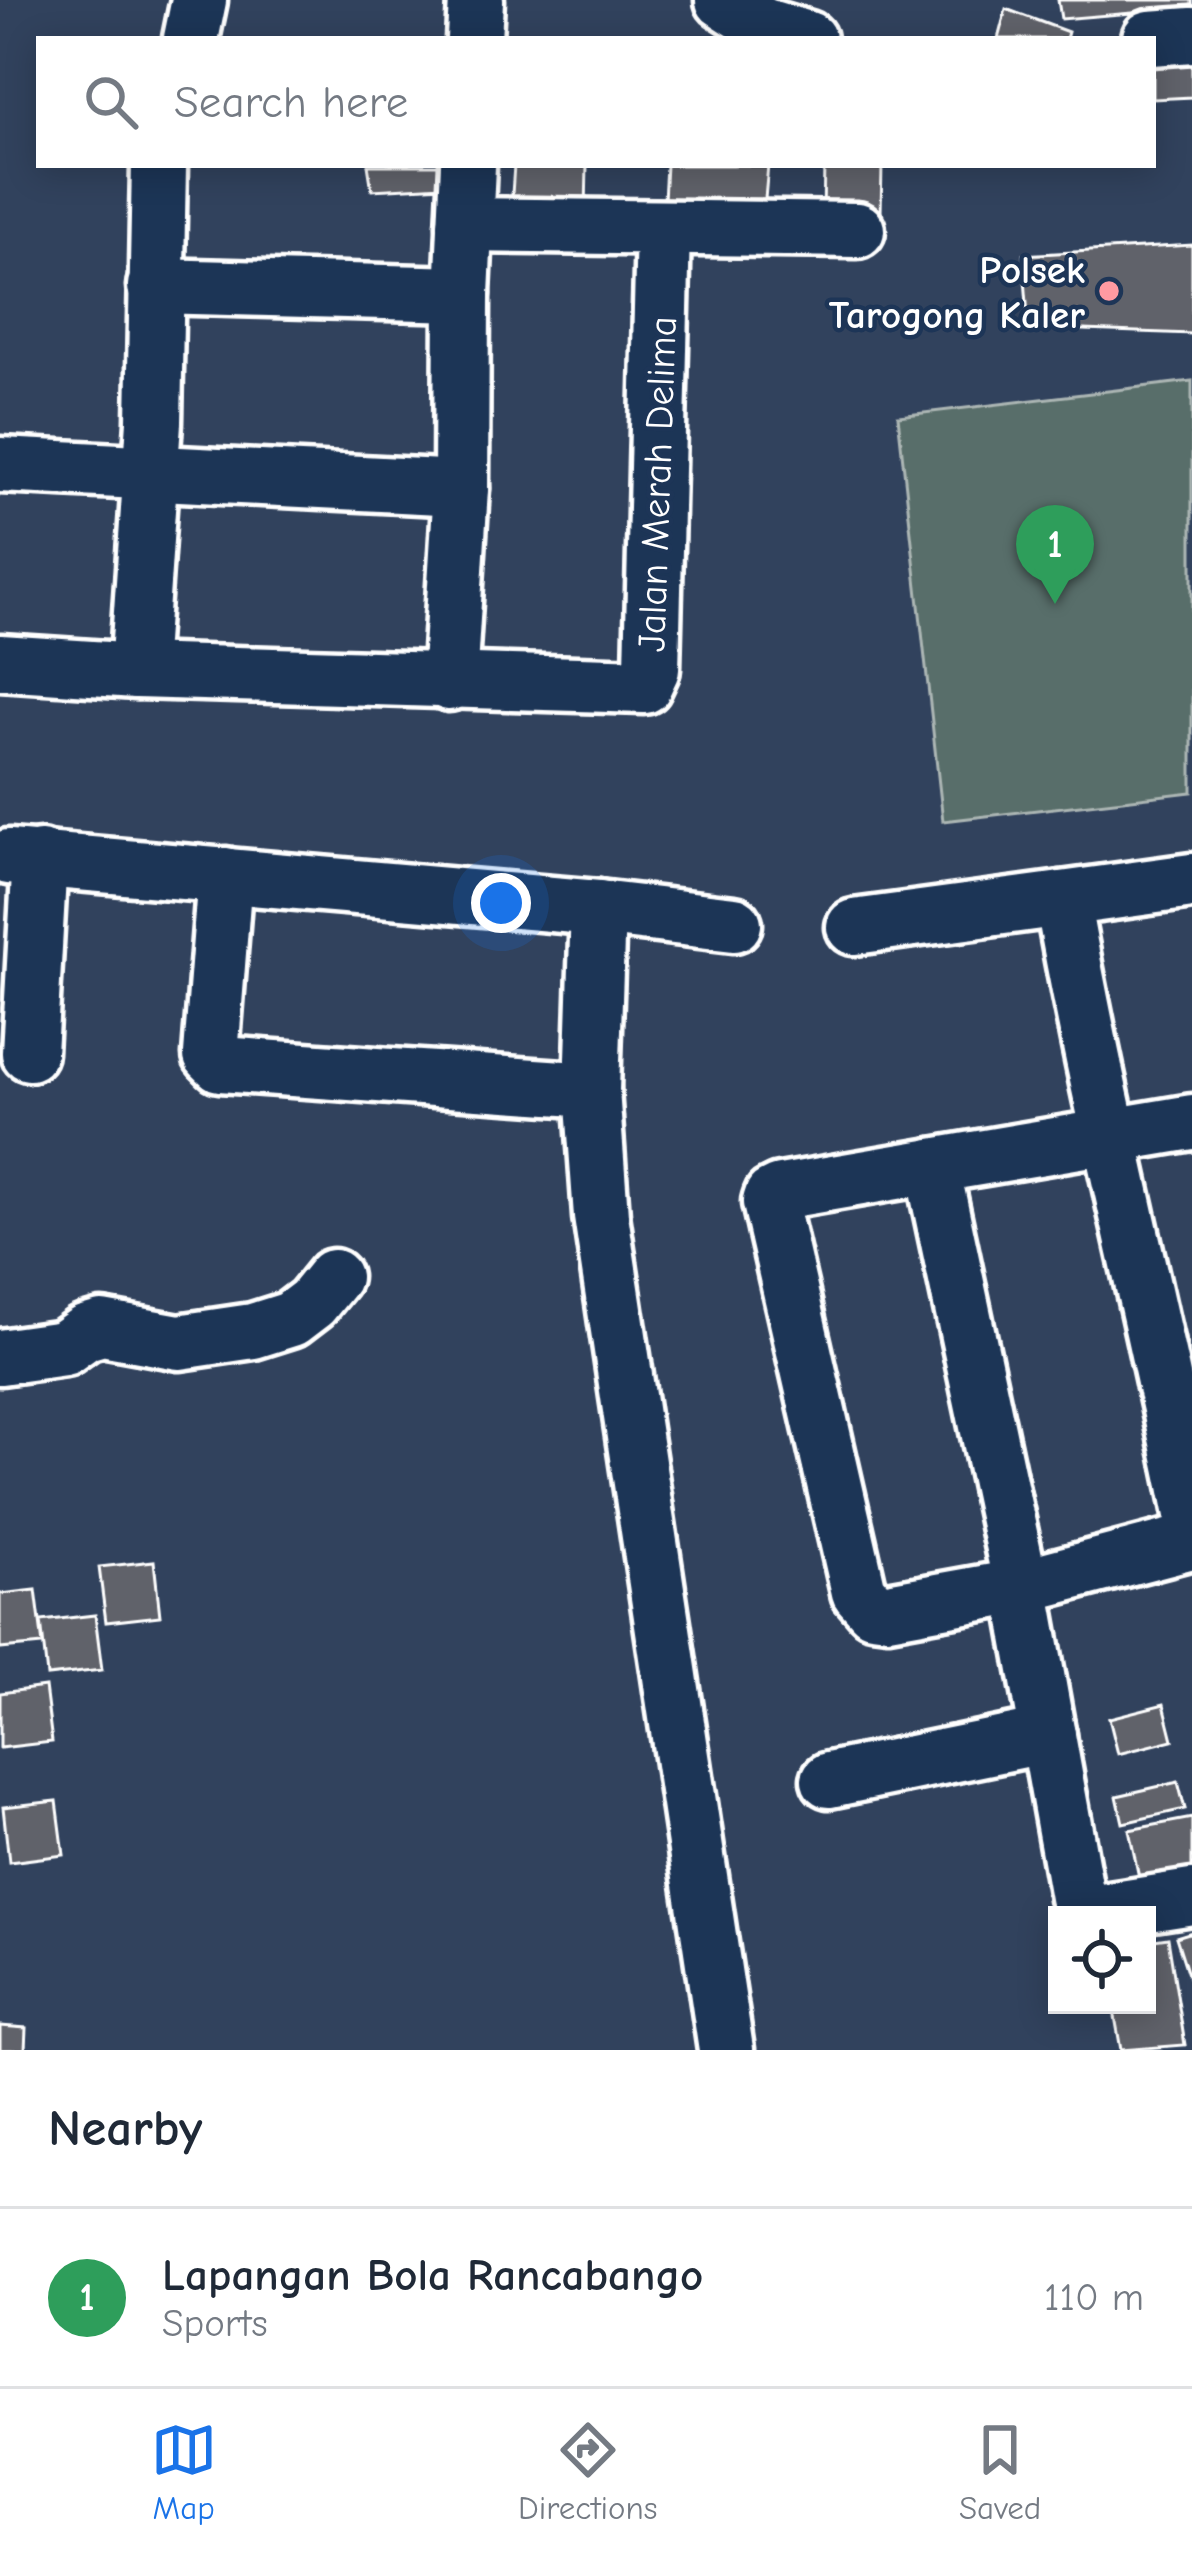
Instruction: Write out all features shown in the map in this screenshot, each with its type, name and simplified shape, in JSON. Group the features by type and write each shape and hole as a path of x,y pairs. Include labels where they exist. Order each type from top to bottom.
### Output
{"street":[{"path":"192,36 200,0"},
{"path":"474,36 476,0"},
{"path":"723,0 762,25 798,36"},
{"path":"1156,38 1192,35"},
{"path":"137,670 150,474 159,168"},
{"path":"0,662 449,682 461,488 468,168"},
{"path":"466,225 857,230"},
{"name":"Jalan Merah Delima","path":"449,682 638,688 650,679 663,229"},
{"path":"155,286 462,294"},
{"path":"0,465 461,488"},
{"path":"29,1053 25,858 734,924"},
{"path":"225,875 212,1055 220,1064 592,1090"},
{"path":"854,927 1192,881"},
{"path":"1062,899 1108,1137 1171,1303 1192,1514"},
{"path":"598,908 592,1090 601,1216 726,2050"},
{"path":"1192,1122 772,1196 775,1234 859,1592 873,1608 888,1610 1021,1586 1192,1541"},
{"path":"932,1166 1021,1586 1077,1897 1090,1913 1192,1897"},
{"path":"0,1357 64,1348 102,1328 178,1342 253,1331 291,1319 333,1277"},
{"path":"829,1780 1048,1735"}],"green space":[{"path":"1192,381 1192,792 943,821 898,416"}],"building":[{"path":"1058,0 1192,0 1192,8 1061,19"},
{"path":"1006,9 1068,32 1067,36 999,36"},
{"path":"1192,43 1192,97 1156,99 1156,46"},
{"path":"368,168 444,168 443,186 372,190"},
{"path":"514,168 587,168 586,210 511,209"},
{"path":"666,168 768,168 765,199 664,200"},
{"path":"824,168 882,168 881,213 823,212"},
{"name":"Polsek Tarogong Kaler","path":"1192,245 1192,334 1029,328 1023,255"},
{"path":"154,1561 160,1616 106,1622 99,1567"},
{"path":"36,1590 43,1645 0,1649 0,1594"},
{"path":"95,1615 102,1670 47,1676 41,1621"},
{"path":"45,1687 52,1742 0,1748 0,1693"},
{"path":"1164,1704 1173,1740 1118,1754 1109,1718"},
{"path":"1178,1782 1185,1809 1123,1823 1117,1796"},
{"path":"57,1801 64,1855 9,1862 3,1807"},
{"path":"1192,1818 1192,1882 1142,1892 1129,1830"},
{"path":"1192,1932 1192,1987 1176,1937"},
{"path":"1168,1938 1185,2045 1121,2050 1115,2014 1156,2014 1156,1940"},
{"path":"0,2026 26,2028 25,2050 0,2050"}],"place":[{"name":"Polsek Tarogong Kaler","path":"1109,291"},
{"name":"Lapangan Bola Rancabango","path":"1055,604"}]}
